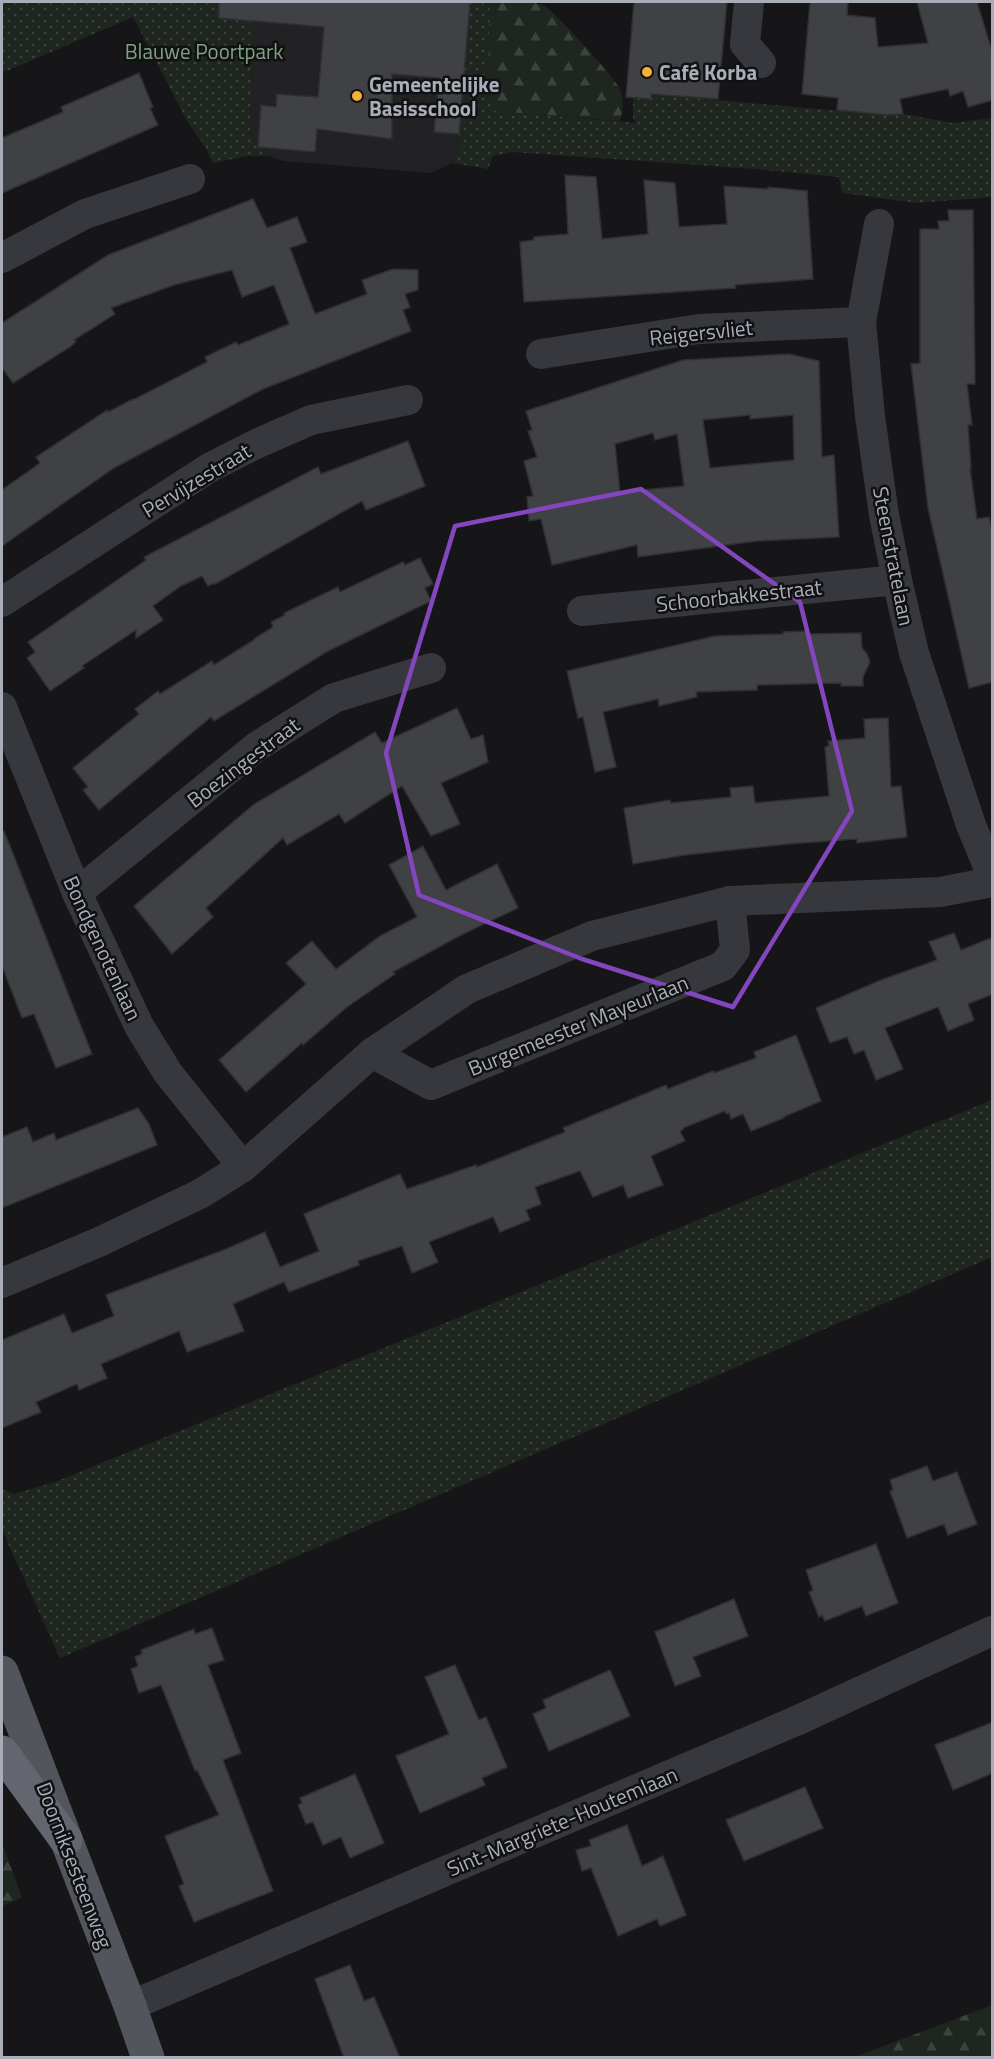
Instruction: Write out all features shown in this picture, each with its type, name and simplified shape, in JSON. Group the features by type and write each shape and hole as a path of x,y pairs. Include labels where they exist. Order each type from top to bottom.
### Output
{"highway":[{"path":"2,1752 66,1840"}],"main road":[{"name":"Doorniksesteenweg","path":"2,1672 148,2058"}],"street":[{"path":"749,2 746,44 761,63"},
{"path":"2,258 85,214 190,180"},
{"name":"Steenstratelaan","path":"879,224 861,322 871,427 884,515 914,653 971,825 993,876"},
{"name":"Reigersvliet","path":"541,354 699,329 861,322"},
{"name":"Pervijzestraat","path":"2,602 209,468 256,444 311,420 408,400"},
{"name":"Schoorbakkestraat","path":"582,611 897,580"},
{"name":"Boezingestraat","path":"76,893 256,747 334,698 431,668"},
{"name":"Bondgenotenlaan","path":"2,707 76,893 140,1026 168,1073 243,1167"},
{"path":"2,1282 99,1242 175,1208 200,1194 243,1167 372,1053 467,989 592,936 730,901 940,892 993,882"},
{"name":"Burgemeester Mayeurlaan","path":"372,1053 431,1085 723,966 735,950 730,901"},
{"name":"Sint-Margriete-Houtemlaan","path":"130,2006 796,1721 993,1631"}],"highlighted area":[{"path":"641,489 800,602 852,811 733,1007 582,959 419,895 386,753 455,526"}],"shaded area":[{"name":"Gemeentelijke Basisschool","path":"256,2 470,2 459,134 460,148 452,163 431,173 283,161 269,156 258,147 250,133"}],"green space":[{"name":"Blauwe Poortpark","path":"2,2 256,2 250,133 258,147 269,156 247,156 213,163 206,148 187,121 133,17 2,73"},
{"path":"470,2 490,2 487,100 496,111 636,123 633,118 633,98 650,99 651,94 884,115 903,114 953,123 992,118 992,197 917,203 842,193 839,177 512,152 493,156 488,169 452,163 460,148 459,134"},
{"path":"490,2 533,3 545,6 551,11 585,46 620,89 623,101 620,121 495,111 487,101"},
{"path":"992,1100 992,1257 60,1658 2,1530 2,1489 14,1494 55,1482"},
{"path":"2,1842 22,1898 2,1906"},
{"path":"992,2005 992,2057 855,2057"}],"building":[{"name":"Gemeentelijke Basisschool","path":"219,2 470,2 459,134 434,132 439,78 392,74 392,139 317,129 315,152 258,147 261,105 276,107 277,94 318,97 324,27 219,18"},
{"path":"634,2 727,2 718,99 651,94 651,99 626,97"},
{"path":"810,2 848,2 847,15 875,18 878,47 928,43 917,2 977,2 993,54 993,100 968,107 963,91 950,96 948,89 900,99 903,114 887,115 837,110 838,98 802,94"},
{"path":"139,73 158,125 2,193 2,138 63,112 61,107"},
{"path":"565,175 596,177 602,239 648,234 644,180 675,183 679,227 727,224 724,186 807,191 813,279 735,285 736,288 524,302 520,242 534,240 534,237 568,234"},
{"path":"253,199 267,228 297,217 307,242 290,248 315,314 367,294 362,280 393,269 418,270 418,290 405,294 410,307 403,310 411,331 263,389 114,468 2,546 2,490 40,463 36,457 107,410 108,412 133,400 207,362 205,357 236,342 238,345 289,324 274,285 242,297 232,270 174,285 111,308 115,314 74,340 76,342 70,347 13,383 2,368 2,323 108,255"},
{"path":"948,210 973,210 975,384 967,384 972,425 968,425 970,468 977,519 989,517 993,533 993,682 969,688 928,508 911,364 920,363 920,229 939,229 938,221 949,221"},
{"path":"789,354 819,361 822,457 834,455 839,537 757,541 638,557 637,545 552,565 541,519 529,521 527,497 533,496 524,461 537,457 528,431 532,430 526,411 683,360","holes":["750,415 750,419 793,415 794,460 710,468 703,420","653,433 655,440 677,434 684,486 620,492 615,444"]},
{"path":"408,441 425,486 366,510 362,501 215,584 208,586 202,576 181,586 153,606 163,620 136,638 136,630 82,666 84,668 50,691 27,658 35,652 28,642 146,560 144,557 318,467 321,474"},
{"path":"420,558 433,584 425,588 431,601 328,651 214,721 211,717 99,810 83,790 88,787 73,768 139,714 135,709 158,691 160,694 212,661 214,665 273,627 271,622 285,615 284,613 338,587 340,592 403,562 405,565"},
{"path":"806,631 806,634 861,633 862,648 870,662 863,677 863,686 841,686 841,683 757,685 757,690 696,692 697,697 659,706 658,699 603,712 616,767 595,772 583,717 578,718 567,671 715,636"},
{"path":"457,708 471,739 483,735 488,762 441,783 460,824 431,836 402,786 345,823 339,814 287,845 283,838 206,908 213,917 172,954 134,906 253,805 375,732 382,743"},
{"path":"888,718 891,787 901,786 907,837 857,843 857,839 788,844 685,855 633,864 624,808 670,800 671,803 731,797 730,788 753,786 755,803 829,796 825,747 829,746 828,741 865,738 864,719"},
{"path":"2,831 4,831 92,1054 56,1068 34,1014 22,1018 2,966"},
{"path":"423,846 446,890 497,864 518,908 461,935 393,972 395,974 347,1007 246,1092 219,1060 306,984 286,963 312,941 336,969 380,936 417,917 389,865"},
{"path":"954,933 961,950 993,937 993,994 968,1004 974,1020 948,1031 938,1007 885,1028 903,1069 876,1080 864,1050 854,1054 847,1037 830,1043 816,1008 881,980 937,960 929,942"},
{"path":"796,1035 821,1101 751,1131 743,1114 731,1119 729,1113 726,1114 725,1111 683,1128 680,1131 685,1141 651,1156 663,1185 628,1198 623,1185 593,1197 580,1171 535,1187 541,1204 526,1210 530,1220 500,1232 493,1217 429,1242 438,1262 412,1273 402,1246 358,1261 359,1265 289,1292 284,1282 233,1304 244,1331 187,1352 179,1331 101,1364 107,1378 79,1390 77,1384 36,1402 41,1412 2,1428 2,1340 64,1314 72,1333 114,1316 106,1295 265,1232 280,1267 319,1251 304,1214 400,1174 407,1189 476,1165 477,1167 565,1132 563,1128 666,1085 668,1089 713,1071 714,1073 756,1058 754,1052"},
{"path":"138,1108 149,1124 157,1145 2,1208 2,1137 27,1127 33,1142 54,1133 56,1140"},
{"path":"927,1466 933,1481 957,1472 977,1524 948,1535 944,1524 907,1538 890,1491 893,1490 890,1480"},
{"path":"876,1544 898,1603 866,1616 862,1606 825,1621 822,1615 819,1617 809,1592 813,1590 806,1570"},
{"path":"734,1599 748,1636 693,1657 701,1676 675,1686 655,1632"},
{"path":"212,1628 224,1660 208,1665 241,1753 223,1760 273,1891 194,1922 179,1886 184,1884 165,1836 219,1815 197,1770 195,1771 161,1685 139,1693 131,1669 138,1666 135,1657 142,1654 141,1650 194,1629 195,1634"},
{"path":"455,1665 479,1720 486,1717 507,1767 482,1778 485,1785 420,1813 396,1756 449,1734 425,1677"},
{"path":"610,1670 630,1716 549,1751 533,1714 546,1708 543,1700"},
{"path":"993,1722 993,1773 953,1790 935,1745"},
{"path":"355,1774 384,1843 350,1858 341,1837 323,1845 313,1822 306,1824 298,1805 302,1803 300,1798"},
{"path":"805,1787 823,1828 744,1861 726,1820"},
{"path":"627,1825 642,1866 663,1856 686,1915 660,1926 657,1919 618,1936 591,1868 582,1871 576,1850 591,1846 589,1840"},
{"path":"350,1965 364,2001 374,1997 400,2058 344,2058 315,1979"}],"place":[{"name":"Café Korba","path":"647,72"},
{"name":"Gemeentelijke Basisschool","path":"357,96"}]}
